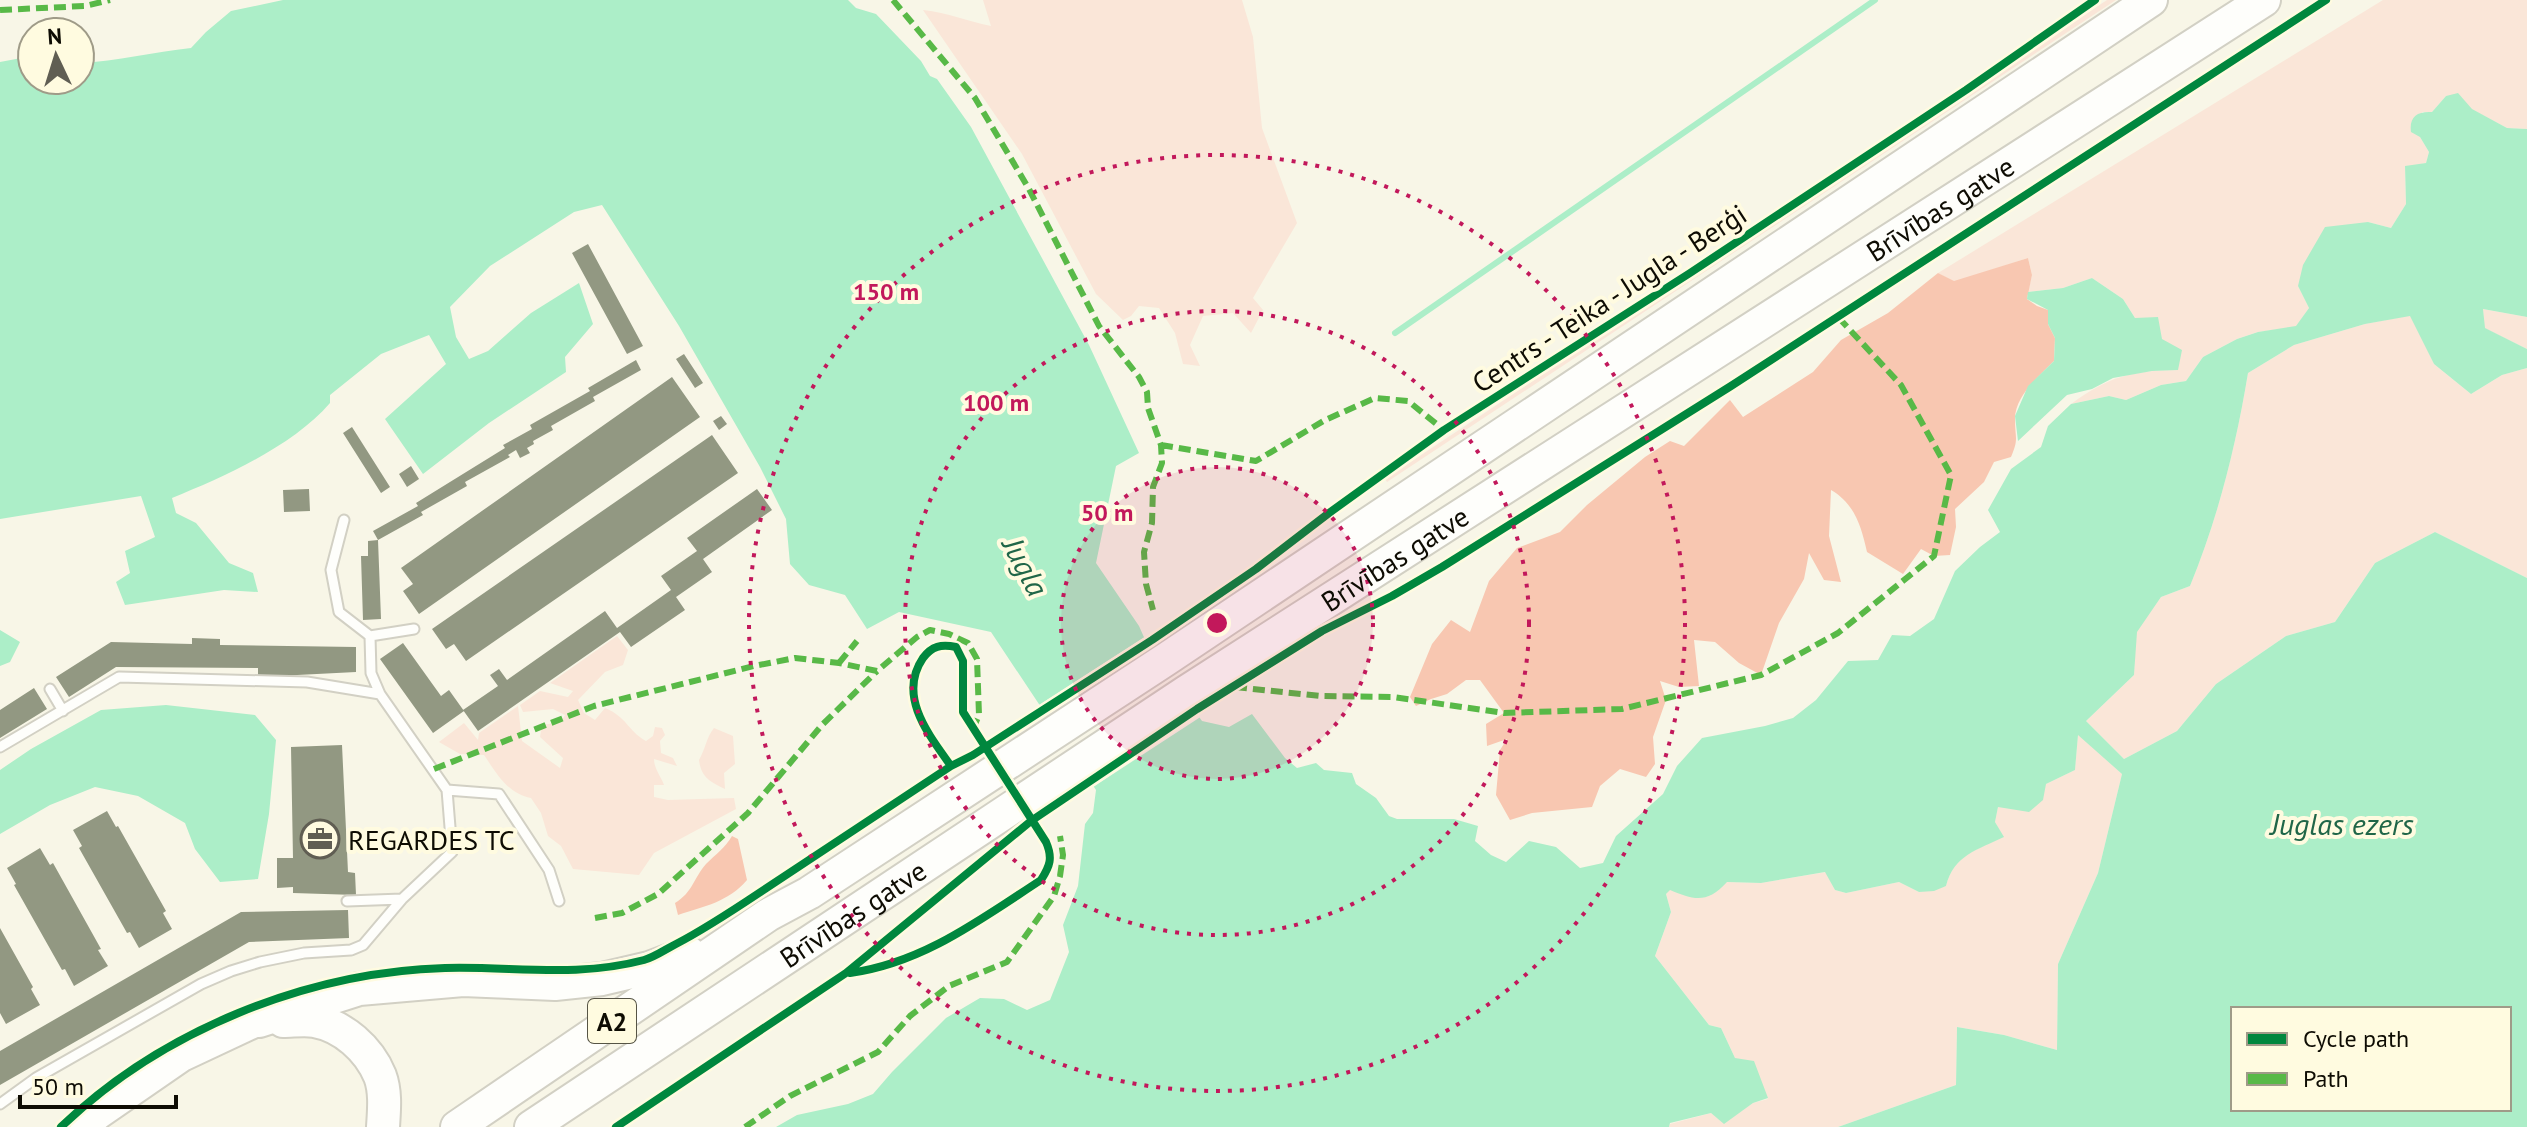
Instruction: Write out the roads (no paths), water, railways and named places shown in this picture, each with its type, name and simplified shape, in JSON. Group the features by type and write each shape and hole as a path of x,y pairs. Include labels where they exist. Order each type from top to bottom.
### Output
{"highway":[{"name":"Brīvības gatve","path":"457,1127 768,915 809,893 1165,660 2151,0"},
{"name":"Brīvības gatve","path":"531,1127 1186,692 2264,0"},
{"path":"259,1021 359,989 463,980 555,984 602,979 677,958 768,915"},
{"path":"259,1021 313,1021 341,1029 364,1050 381,1077 385,1106 383,1127"},
{"path":"553,1127 595,1085"}],"main road":[{"path":"85,1127 182,1057 259,1021"}],"lane":[{"path":"344,520 331,570 339,612 370,636 414,629"},
{"path":"0,1104 36,1078 201,984 260,962 304,953 351,950 363,945 402,899 452,852 447,790 380,694 371,673 370,636"},
{"path":"0,747 119,677 307,682 380,694"},
{"path":"50,689 63,711"},
{"path":"447,790 499,794 549,870 559,901"},
{"path":"347,901 402,899"}],"water":[{"path":"283,0 848,0 856,8 876,14 921,61 930,76 937,79 971,127 1089,345 1139,453 1116,466 1096,563 1139,626 1147,644 1202,721 1229,727 1252,714 1285,758 1297,768 1316,763 1324,770 1352,773 1356,784 1376,798 1389,816 1397,819 1454,819 1478,826 1475,841 1491,855 1506,862 1529,841 1556,847 1580,868 1603,863 1616,836 1663,794 1677,766 1702,738 1793,718 1816,700 1848,661 1878,660 1892,635 1910,636 1934,619 1955,571 2000,532 1988,510 2011,469 2041,447 2048,426 2071,404 2109,396 2126,400 2161,385 2186,381 2203,357 2237,339 2296,326 2309,308 2298,286 2303,265 2325,227 2368,222 2391,228 2406,204 2405,166 2426,163 2429,152 2420,137 2411,132 2413,119 2418,114 2432,112 2446,96 2458,93 2472,109 2507,128 2527,129 2527,317 2483,309 2485,328 2527,349 2527,368 2502,375 2471,394 2434,364 2410,316 2365,324 2294,345 2248,373 2225,481 2190,586 2161,597 2137,632 2134,675 2086,721 2124,759 2177,731 2216,684 2286,636 2335,622 2375,563 2435,532 2527,578 2527,1127 1838,1127 1956,1085 1957,1027 2004,1035 2057,1050 2058,964 2098,873 2122,774 2078,735 2075,770 2046,784 2043,800 2029,812 1998,807 1995,822 2004,837 1961,860 1946,886 1934,891 1919,892 1899,882 1846,893 1835,890 1825,872 1761,883 1727,882 1713,894 1700,898 1670,890 1666,894 1671,912 1655,956 1709,1025 1721,1028 1735,1058 1754,1061 1768,1098 1753,1103 1724,1124 1711,1113 1670,1123 1669,1127 776,1127 797,1115 848,1104 873,1094 946,1018 980,998 1004,999 1027,1010 1050,1000 1069,952 1063,925 1078,886 1085,824 1093,813 1096,790 991,632 899,612 867,629 845,595 809,585 790,564 786,519 760,467 679,326 602,205 574,212 490,266 450,307 456,337 469,359 488,351 531,313 579,283 593,324 565,357 566,372 489,423 423,474 385,419 446,364 429,335 381,354 330,395 330,403 315,419 257,459 172,498 176,513 196,523 229,563 253,573 258,592 224,590 125,605 116,582 130,573 125,551 155,537 141,496 0,519 0,62 16,59 16,96 96,96 96,61 191,48 231,11"},
{"path":"2092,278 2123,299 2135,318 2158,317 2162,339 2182,350 2178,370 2113,378 2092,389 2067,395 2018,441 2015,416 2028,386 2054,361 2055,338 2048,324 2048,310 2027,299 2028,292 2063,288"},
{"path":"0,630 20,642 10,662 0,666"},
{"path":"166,705 255,715 276,740 269,814 258,879 220,882 195,849 185,823 138,796 95,787 50,805 0,834 0,770 101,710"}],"waterway":[{"path":"1395,333 1875,0"}],"place":[{"name":"REGARDES TC","path":"320,839"}],"water label":[{"name":"Jugla","path":"1026,566"},
{"name":"Juglas ezers","path":"2342,823"}]}
